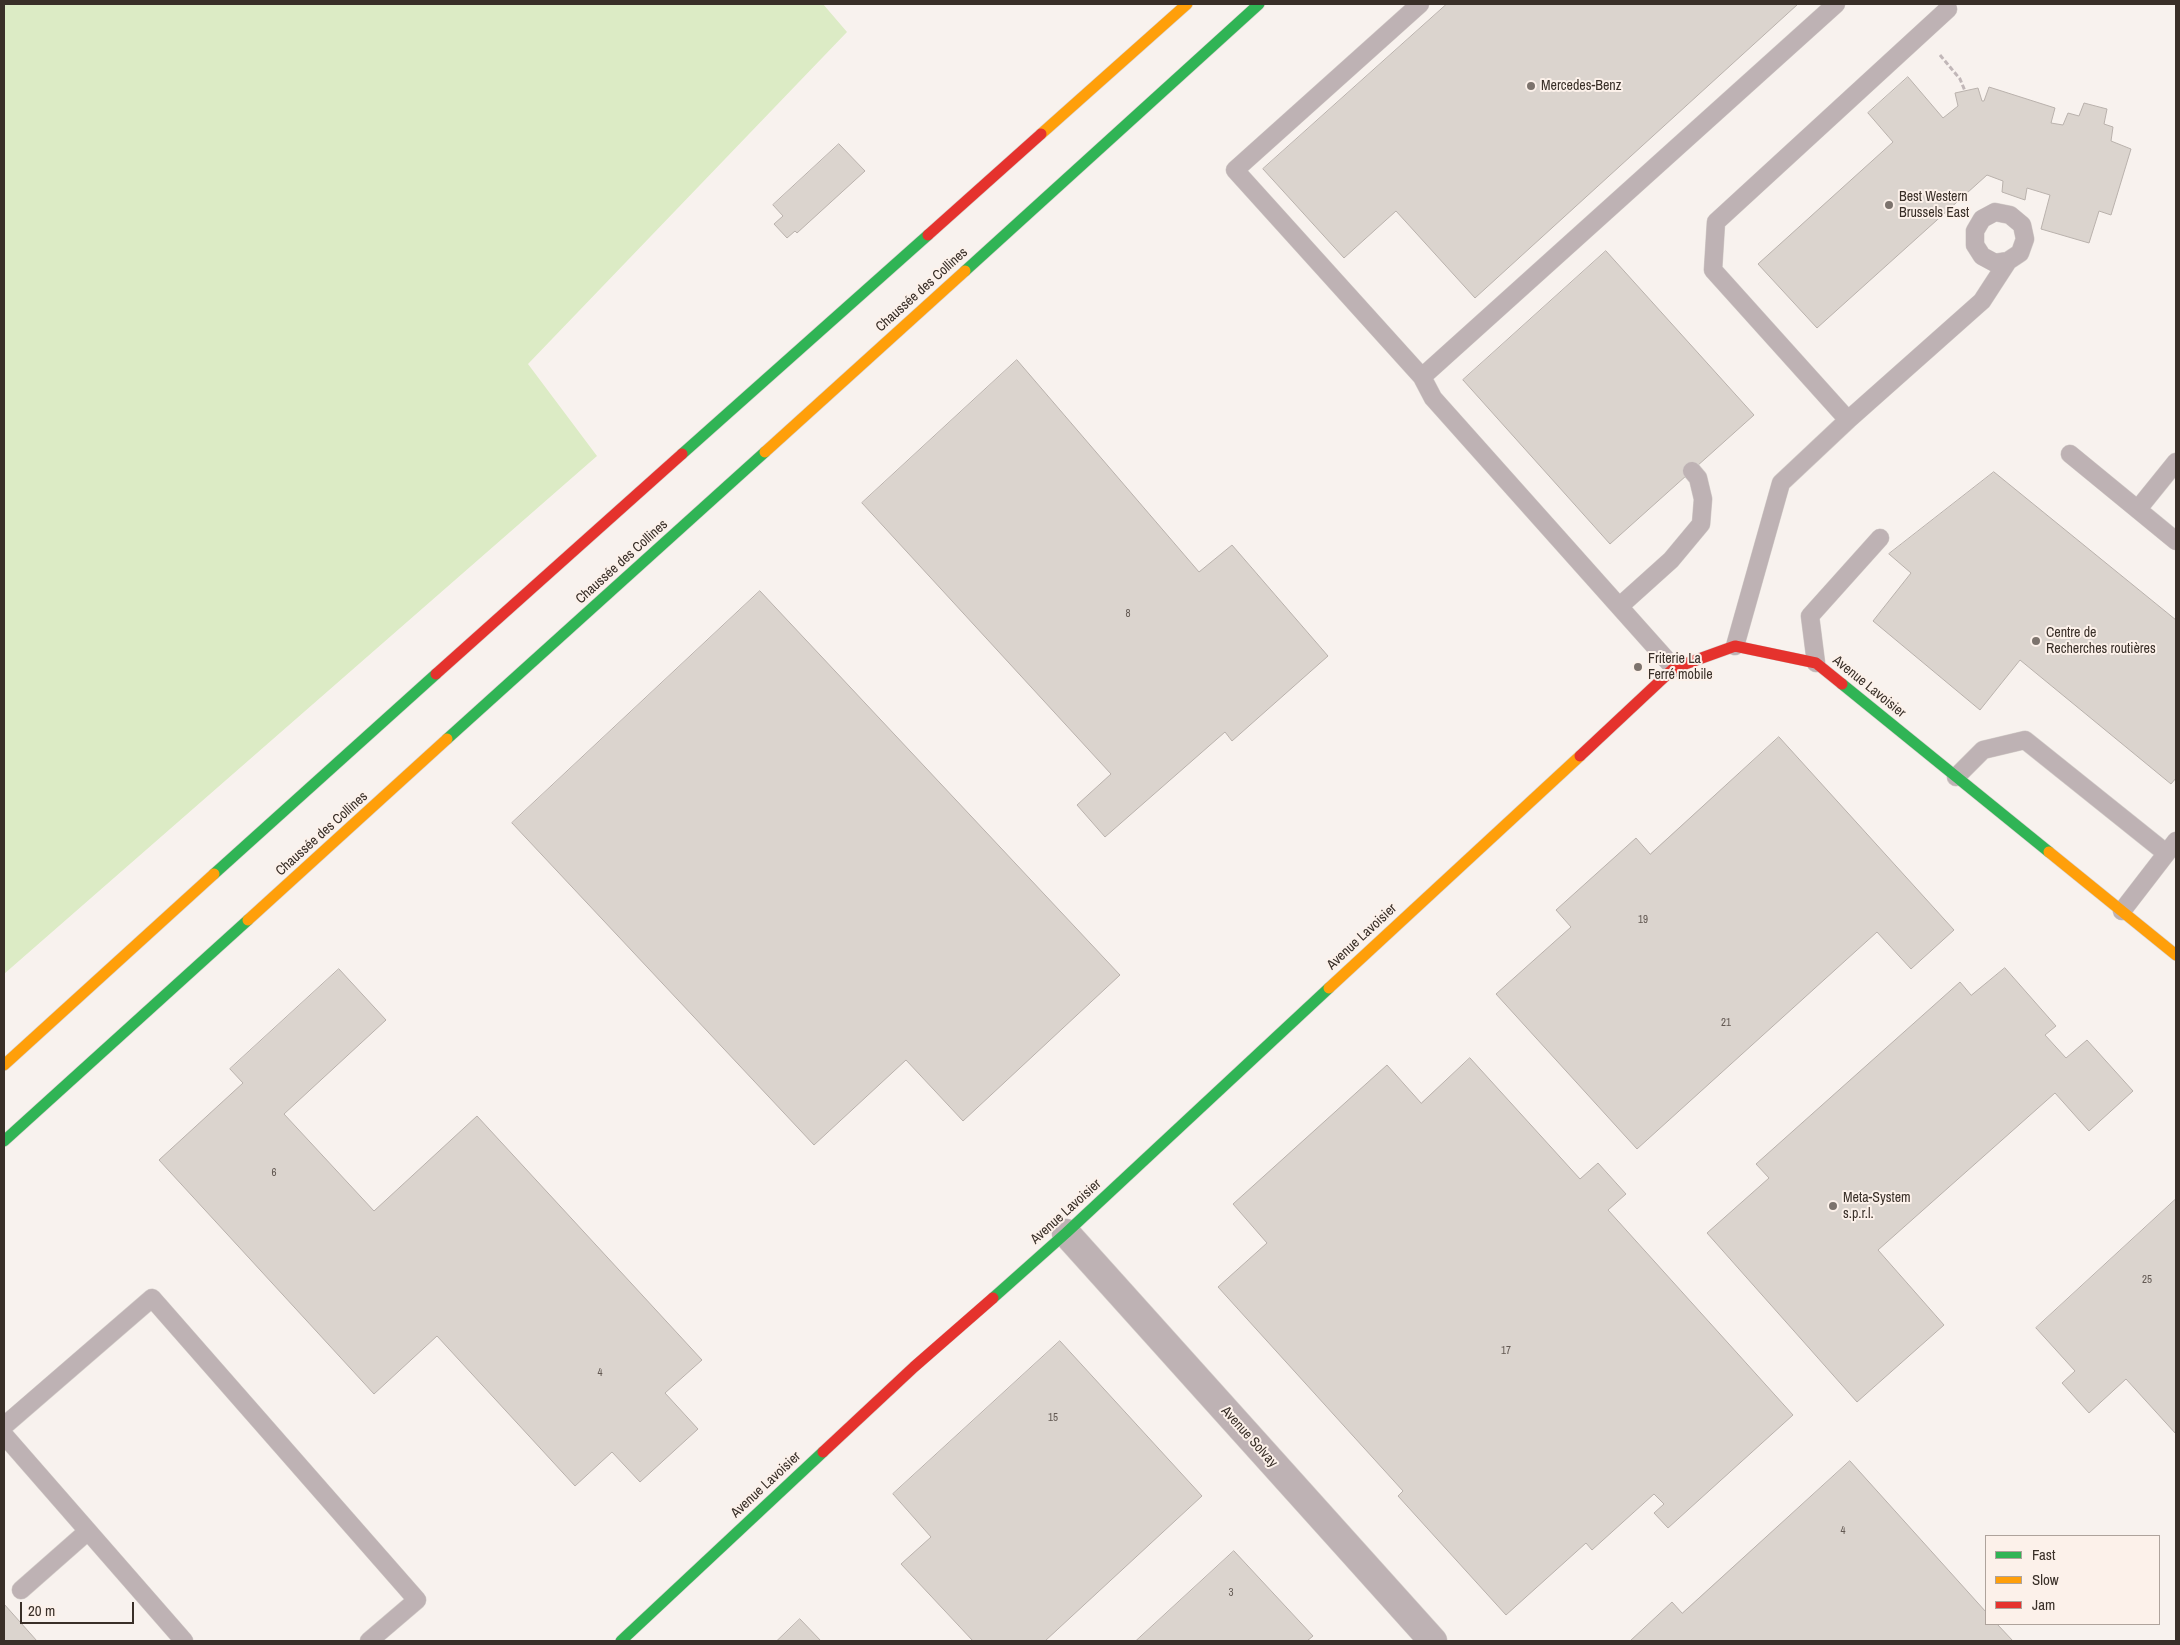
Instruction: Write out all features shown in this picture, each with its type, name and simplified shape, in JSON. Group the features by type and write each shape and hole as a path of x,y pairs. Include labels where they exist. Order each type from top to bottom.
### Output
{"main road":[{"path":"4,1065 346,754 1187,4"},
{"name":"Chaussée des Collines","path":"4,1141 1260,4"},
{"name":"Avenue Lavoisier","path":"621,1641 914,1367 1066,1234 1674,668 1735,646 1816,663 2176,955"}],"street":[{"name":"Avenue Solvay","path":"1066,1234 1434,1641"}],"lane":[{"path":"1420,4 1235,170 1422,377 1433,398 1620,605 1674,668"},
{"path":"1422,377 1836,4"},
{"path":"1848,420 1713,270 1716,222 1948,9"},
{"path":"1735,646 1781,483 1982,300 2008,262"},
{"path":"2070,454 2176,541"},
{"path":"2138,509 2176,462"},
{"path":"1620,605 1671,560 1701,524 1703,499 1698,478 1692,471"},
{"path":"1816,663 1810,616 1880,538"},
{"path":"1956,777 1983,750 2025,740 2171,847 2122,911"},
{"path":"184,1641 5,1437 152,1298 417,1600 369,1641"},
{"path":"21,1590 88,1531"}],"path":[{"path":"1921,34 1960,79 1965,91"}],"green space":[{"path":"4,4 823,4 847,32 528,364 597,456 4,974"}],"building":[{"name":"Mercedes-Benz","path":"1447,4 1798,4 1475,298 1396,211 1344,258 1263,169"},
{"name":"Best Western Brussels East","path":"1908,77 1943,118 1958,106 1955,93 1978,88 1982,101 1984,101 1989,87 2055,108 2051,123 2063,125 2068,113 2079,116 2084,103 2107,109 2104,124 2113,127 2111,141 2131,149 2111,215 2099,211 2089,243 2041,229 2050,195 2027,188 2025,200 2002,192 2003,181 1987,175 1817,328 1758,264 1893,142 1868,113"},
{"path":"839,144 865,171 797,233 795,231 787,238 774,224 783,216 773,205"},
{"path":"1606,251 1754,415 1610,544 1463,380"},
{"path":"1017,360 1199,572 1232,545 1328,656 1232,741 1225,732 1105,837 1077,805 1111,774 862,503"},
{"name":"Centre de Recherches routières","path":"1994,472 2176,620 2176,778 2171,784 2020,660 1980,710 1873,621 1911,573 1889,554"},
{"path":"760,591 1120,975 963,1121 906,1060 814,1145 512,823"},
{"path":"1779,737 1954,930 1911,969 1877,932 1637,1149 1496,994 1571,927 1556,910 1636,838 1650,854"},
{"name":"Meta-System s.p.r.l.","path":"2005,968 2056,1026 2045,1035 2066,1058 2087,1040 2133,1091 2089,1131 2055,1093 1878,1250 1944,1325 1857,1402 1707,1233 1769,1178 1756,1164 1960,982 1971,995"},
{"path":"339,969 386,1020 284,1114 374,1211 477,1116 702,1360 665,1393 698,1429 640,1482 612,1452 575,1486 437,1336 374,1394 159,1160 243,1083 230,1069"},
{"path":"1470,1058 1580,1179 1598,1163 1626,1194 1608,1210 1793,1415 1668,1528 1654,1513 1664,1504 1654,1494 1592,1550 1586,1543 1506,1615 1398,1496 1403,1491 1218,1287 1267,1243 1233,1204 1387,1065 1421,1103"},
{"path":"2176,1199 2176,1434 2126,1379 2089,1413 2062,1383 2075,1371 2036,1328"},
{"path":"1060,1341 1202,1496 1045,1641 973,1641 901,1564 931,1537 893,1494"},
{"path":"1850,1461 1985,1611 1985,1625 1998,1625 2013,1641 1630,1641 1672,1602 1682,1613"},
{"path":"1234,1551 1313,1636 1307,1641 1136,1641"},
{"path":"4,1604 37,1641 4,1641"},
{"path":"800,1619 821,1641 777,1641"}],"traffic: fast":[{"path":"965,271 1259,4"},
{"path":"682,454 928,235"},
{"path":"447,739 765,452"},
{"path":"214,874 436,674"},
{"path":"1842,684 2049,852"},
{"path":"4,1141 248,920"},
{"path":"993,1298 1066,1233 1329,988"},
{"path":"621,1641 823,1452"}],"traffic: slow":[{"path":"1041,134 1187,4"},
{"path":"765,452 965,271"},
{"path":"248,920 447,739"},
{"path":"1329,988 1580,756"},
{"path":"2049,852 2176,955"},
{"path":"4,1065 214,874"}],"traffic: jam":[{"path":"928,235 1041,134"},
{"path":"436,674 682,454"},
{"path":"1580,756 1674,668 1735,646 1816,663 1842,684"},
{"path":"823,1452 914,1367 993,1298"}],"place":[{"name":"Mercedes-Benz","path":"1531,86"},
{"name":"Best Western Brussels East","path":"1889,205"},
{"name":"Centre de Recherches routières","path":"2036,641"},
{"name":"Friterie La Ferré mobile","path":"1638,667"},
{"name":"Meta-System s.p.r.l.","path":"1833,1206"}]}
